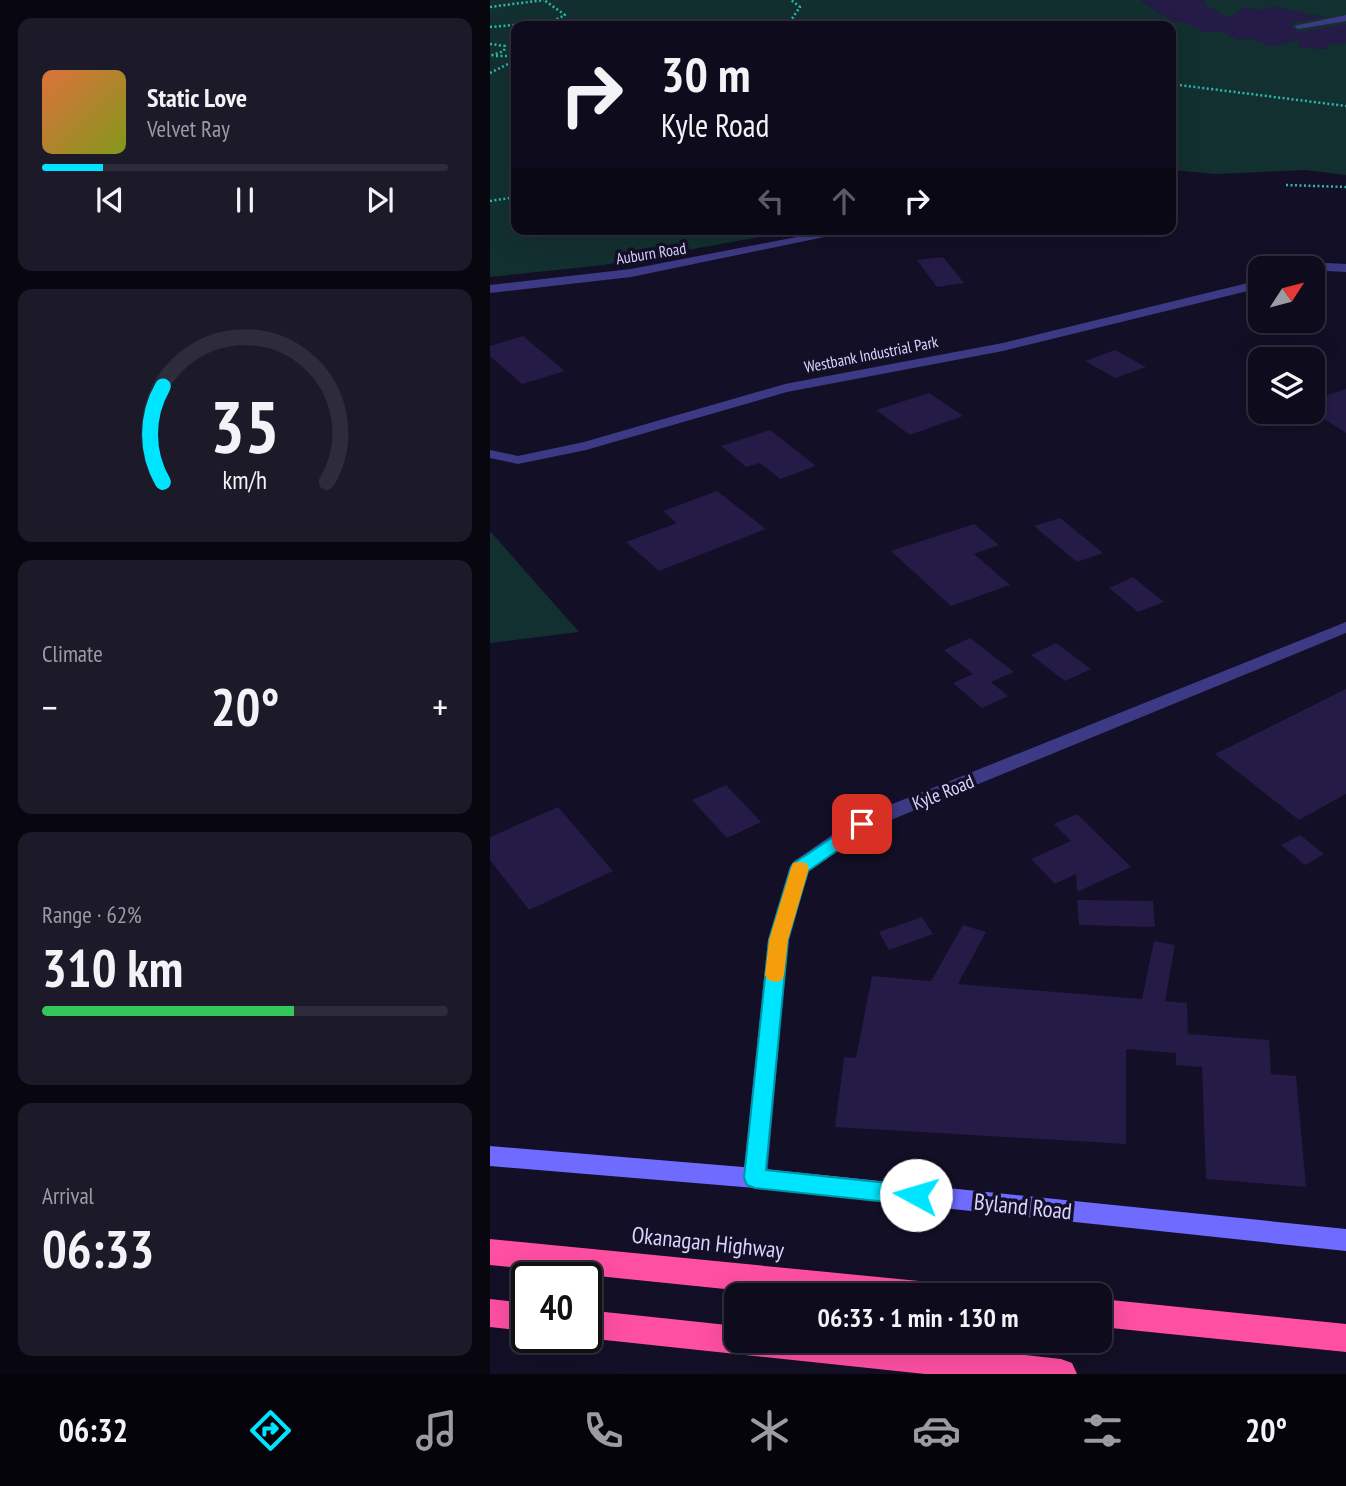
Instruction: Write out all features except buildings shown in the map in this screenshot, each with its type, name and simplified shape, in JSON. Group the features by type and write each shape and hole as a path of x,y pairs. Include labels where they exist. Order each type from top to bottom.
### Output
{"highway":[{"name":"Okanagan Highway","path":"490,1252 799,1283"},
{"path":"490,1313 511,1315"},
{"path":"1112,1314 1346,1338"},
{"path":"602,1326 724,1339"},
{"path":"866,1353 1061,1374"}],"street":[{"path":"1297,26 1346,18"},
{"name":"Auburn Road","path":"490,289 631,273 826,235"},
{"path":"1325,267 1346,268"},
{"name":"Westbank Industrial Park","path":"490,454 518,460 586,446 785,388 1003,347 1248,287"},
{"name":"Kyle Road","path":"755,1178 778,940 800,867 862,824 1343,631"},
{"name":"Byland Road","path":"490,1156 755,1178 1346,1240"}],"path":[{"path":"490,7 544,0 565,15 553,21"},
{"path":"790,21 800,7 791,0"},
{"path":"490,27 511,25"},
{"path":"490,44 505,46 504,51 491,56"},
{"path":"491,56 511,58"},
{"path":"490,73 511,61"},
{"path":"1176,85 1346,106"},
{"path":"1286,185 1346,187"},
{"path":"490,201 511,198"}],"green space":[{"path":"490,0 1346,0 1346,175 1305,170 1216,174 1176,170 1176,21 511,21 511,235 771,235 604,265 490,277"},
{"path":"490,531 579,632 490,643"}],"slow traffic":[{"path":"775,975 778,940 800,868"}],"route":[{"path":"862,824 800,867 778,940 755,1178 916,1195"}]}
